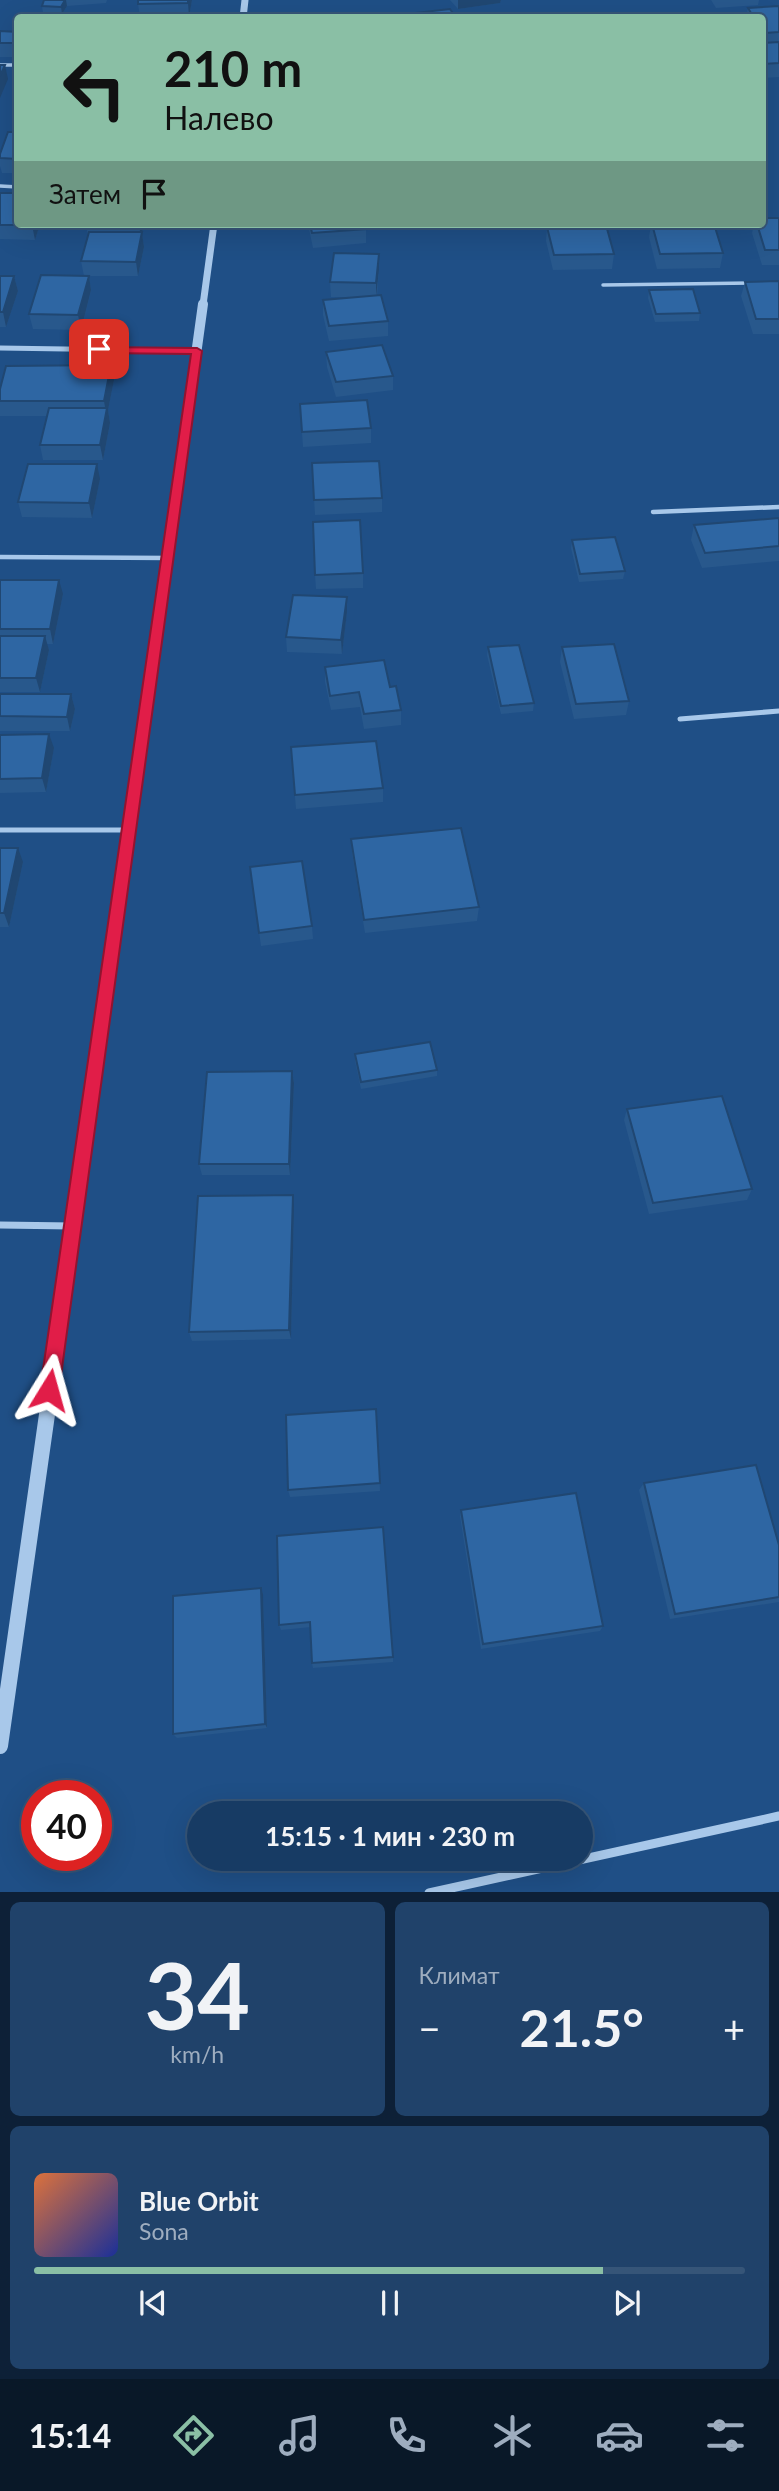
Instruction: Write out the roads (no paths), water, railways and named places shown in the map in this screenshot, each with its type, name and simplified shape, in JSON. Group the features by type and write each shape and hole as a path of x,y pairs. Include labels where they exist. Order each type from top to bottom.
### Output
{"street":[{"path":"0,1746 213,228"},
{"path":"0,348 197,351"},
{"path":"429,1892 779,1816"}],"lane":[{"path":"603,285 752,283"},
{"path":"653,512 779,507"},
{"path":"0,557 169,558"},
{"path":"680,719 779,711"},
{"path":"0,830 129,830"},
{"path":"0,1225 72,1226"}]}
